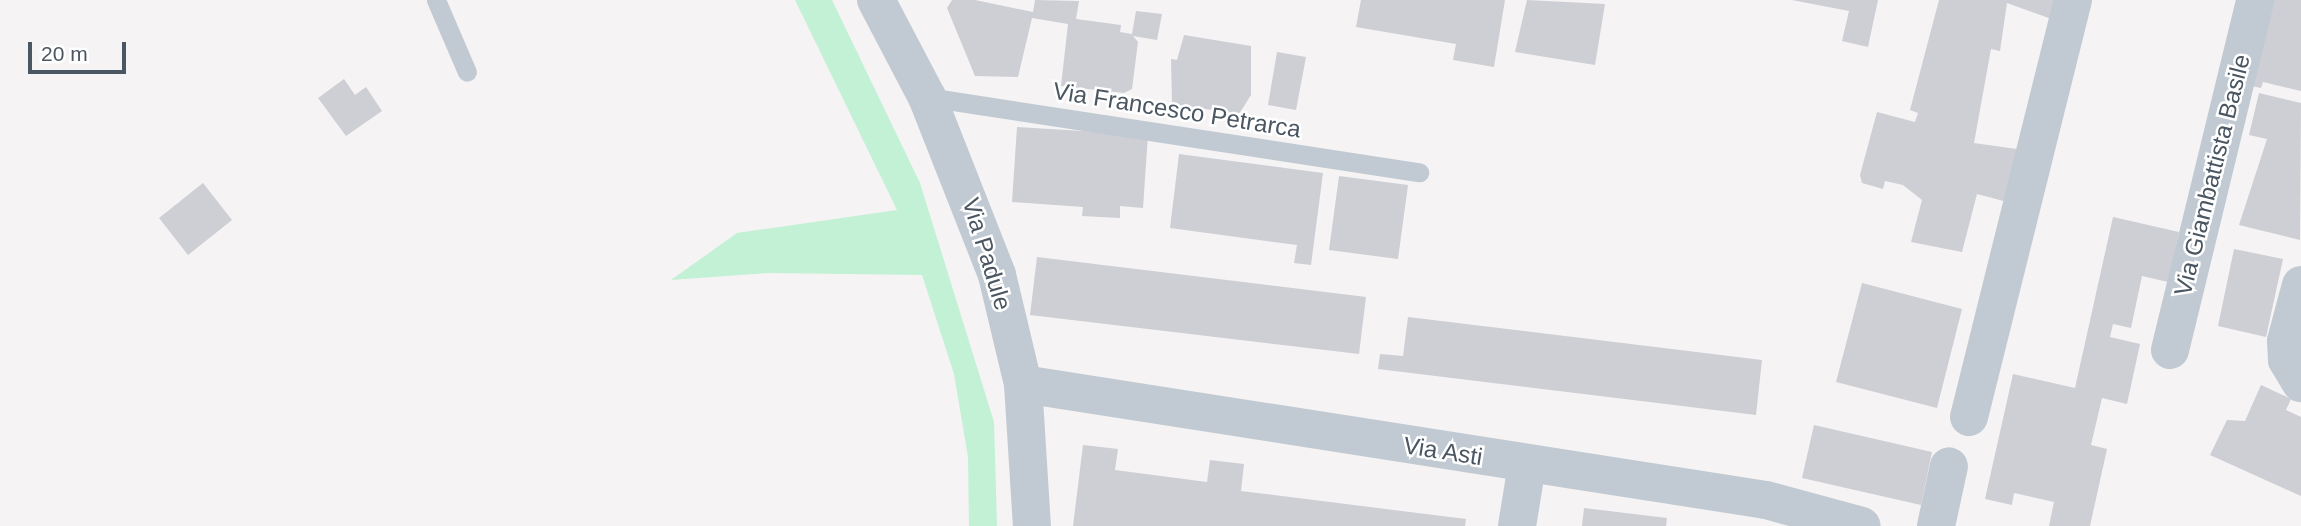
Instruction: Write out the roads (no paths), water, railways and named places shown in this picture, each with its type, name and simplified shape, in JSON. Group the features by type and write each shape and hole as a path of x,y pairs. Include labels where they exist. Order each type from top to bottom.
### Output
{"street":[{"name":"Via Padule","path":"876,0 927,97 997,275 1023,384 1032,526"},
{"path":"1969,416 2073,0"},
{"name":"Via Giambattista Basile","path":"2170,350 2255,0"},
{"path":"2301,285 2286,341 2287,360 2301,383"},
{"name":"Via Asti","path":"1023,384 1527,465 1774,514 1862,526"},
{"path":"1517,526 1527,465"},
{"path":"1936,526 1949,466"}],"lane":[{"path":"436,0 467,72"},
{"name":"Via Francesco Petrarca","path":"927,97 1419,172"}]}
